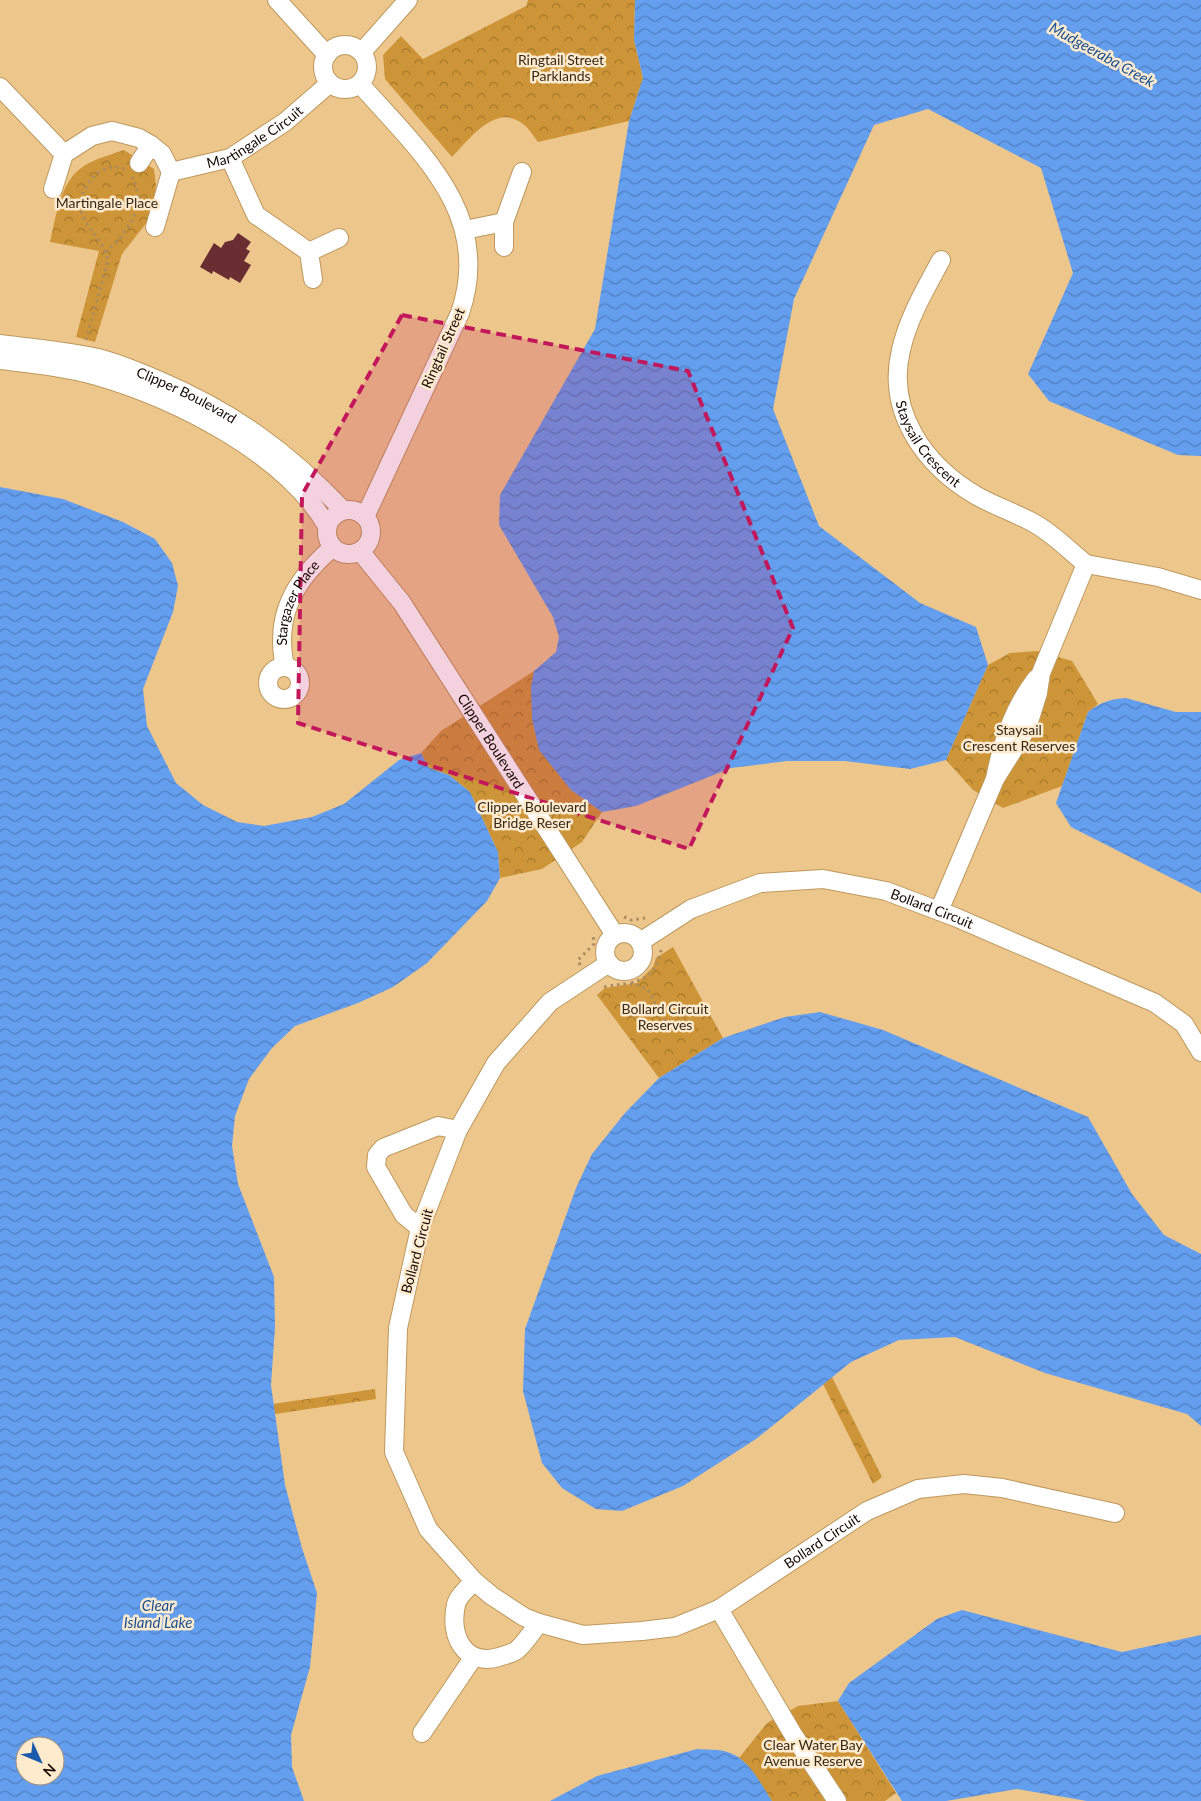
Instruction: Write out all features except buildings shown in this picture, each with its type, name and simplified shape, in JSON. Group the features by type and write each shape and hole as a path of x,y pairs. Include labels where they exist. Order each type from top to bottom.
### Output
{"street":[{"path":"277,0 326,55"},
{"path":"362,52 408,0"},
{"path":"344,45 356,48 362,52 368,65 365,78 360,84 348,89 342,89 330,83 323,70 326,55 337,46 344,45"},
{"name":"Martingale Circuit","path":"171,172 230,158 285,122 330,83"},
{"name":"Ringtail Street","path":"360,84 434,169 451,194 465,230 469,280 460,313 365,516"},
{"path":"0,87 64,154"},
{"path":"53,189 64,154 77,143 92,136 112,131 139,138 162,154 171,172 154,227"},
{"path":"140,163 151,145"},
{"path":"230,158 256,215 309,252 313,279"},
{"path":"504,247 504,222 522,172"},
{"path":"465,230 504,222"},
{"path":"309,252 339,238"},
{"name":"Staysail Crescent","path":"941,260 920,300 901,350 897,378 900,406 907,424 917,443 954,482 978,497 1032,522 1053,536 1086,564"},
{"name":"Clipper Boulevard","path":"0,344 82,355 135,370 195,396 227,413 288,457 343,510"},
{"name":"Clipper Boulevard","path":"0,360 63,368 97,376 180,407 246,446 278,470 296,485 316,507 327,526"},
{"path":"351,509 365,516 370,527 371,535 360,551 344,554 332,548 326,534 327,526 335,514 343,510 351,509"},
{"name":"Stargazer Place","path":"285,667 282,652 282,631 286,609 296,586 315,562 332,548"},
{"name":"Clipper Boulevard","path":"360,551 402,603 583,889 615,935"},
{"path":"938,911 995,779 1027,728 1038,692 1041,673 1086,564 1158,577 1201,590"},
{"name":"Bollard Circuit","path":"640,942 691,908 760,883 823,880 886,891 938,911 1154,1003 1184,1024 1194,1026 1201,1052"},
{"path":"626,933 640,942 642,958 635,967 618,970 609,963 605,951 606,945 615,935 626,933"},
{"name":"Bollard Circuit","path":"609,963 550,1002 496,1063 458,1130 420,1228 398,1328 394,1452 428,1529 474,1580 500,1602 539,1624 583,1635 642,1631 675,1627 719,1609 867,1511 918,1489 964,1484 1002,1488 1116,1514"},
{"path":"420,1228 404,1215 376,1167 377,1155 383,1148 438,1126 458,1130"},
{"path":"474,1580 456,1603 455,1621 457,1637 463,1648 473,1658 490,1659 516,1652 539,1624"},
{"path":"719,1609 794,1736 837,1801"},
{"path":"422,1733 473,1658"}],"path":[{"path":"82,355 108,261 106,252 82,212 82,201 86,188 93,177 105,169 118,166 125,169 137,186 140,195 138,205 125,232 106,252"}],"highlighted area":[{"path":"402,315 688,371 793,628 689,849 298,723 302,495"}],"green space":[{"name":"Ringtail Street Parklands","path":"528,0 635,0 634,40 643,78 629,121 538,142 523,124 513,118 503,117 493,120 475,133 452,157 385,79 383,55 401,36 423,59 526,6"},
{"name":"Martingale Place","path":"124,150 154,169 156,185 151,217 122,254 95,342 76,337 99,251 50,242 62,196 72,176 91,162"},
{"name":"Staysail Crescent Reserves","path":"1037,651 1072,661 1098,704 1088,712 1062,786 1003,808 973,790 946,760 988,665 1010,653"},
{"name":"Clipper Boulevard Bridge Reser","path":"534,671 532,719 571,790 602,812 582,842 542,869 500,878 498,852 470,792 449,775 429,768 421,753 441,731"},
{"name":"Bollard Circuit Reserves","path":"673,947 723,1038 659,1078 597,995 605,988 637,983 653,967 656,958"},
{"path":"832,1377 882,1477 873,1484 823,1384"},
{"path":"375,1389 376,1399 275,1414 273,1404"},
{"name":"Clear Water Bay Avenue Reserve","path":"838,1701 896,1793 885,1801 772,1801 749,1767 739,1758 767,1723 798,1706"}],"water":[{"name":"Mudgeeraba Creek","path":"635,0 1201,0 1201,456 1178,455 1049,401 1028,374 1073,273 1041,168 928,109 874,125 794,299 773,409 819,526 920,603 976,627 988,665 946,760 910,769 845,761 787,761 731,768 636,806 602,812 571,790 539,750 532,719 531,687 534,671 556,652 559,637 553,617 499,525 500,495 595,329 629,121 643,78 634,40"},
{"name":"Clear Island Lake","path":"0,487 63,499 123,522 155,539 172,563 178,586 173,612 143,689 147,726 176,783 203,805 237,822 264,826 312,817 344,804 399,760 421,753 429,768 449,775 470,792 498,852 500,878 487,901 427,963 393,987 358,1003 295,1026 272,1048 249,1079 235,1116 232,1146 238,1184 274,1277 275,1327 271,1385 285,1485 302,1548 317,1593 310,1667 291,1735 292,1767 304,1801 0,1801"},
{"path":"1126,698 1176,712 1201,712 1201,893 1071,827 1056,803 1088,712 1106,702"},
{"path":"820,1012 883,1030 1088,1117 1132,1194 1164,1235 1201,1254 1201,1426 1187,1414 1045,1373 955,1337 899,1340 851,1362 756,1439 683,1486 622,1511 596,1509 562,1488 542,1463 523,1391 525,1329 576,1188 592,1154 625,1113 659,1078 723,1038 785,1017"},
{"path":"962,1610 1122,1652 1201,1635 1201,1801 1087,1801 1017,1789 946,1801 902,1801 838,1701 849,1683 937,1619"},
{"path":"697,1749 724,1751 740,1758 747,1764 772,1801 550,1801 597,1776"}]}
